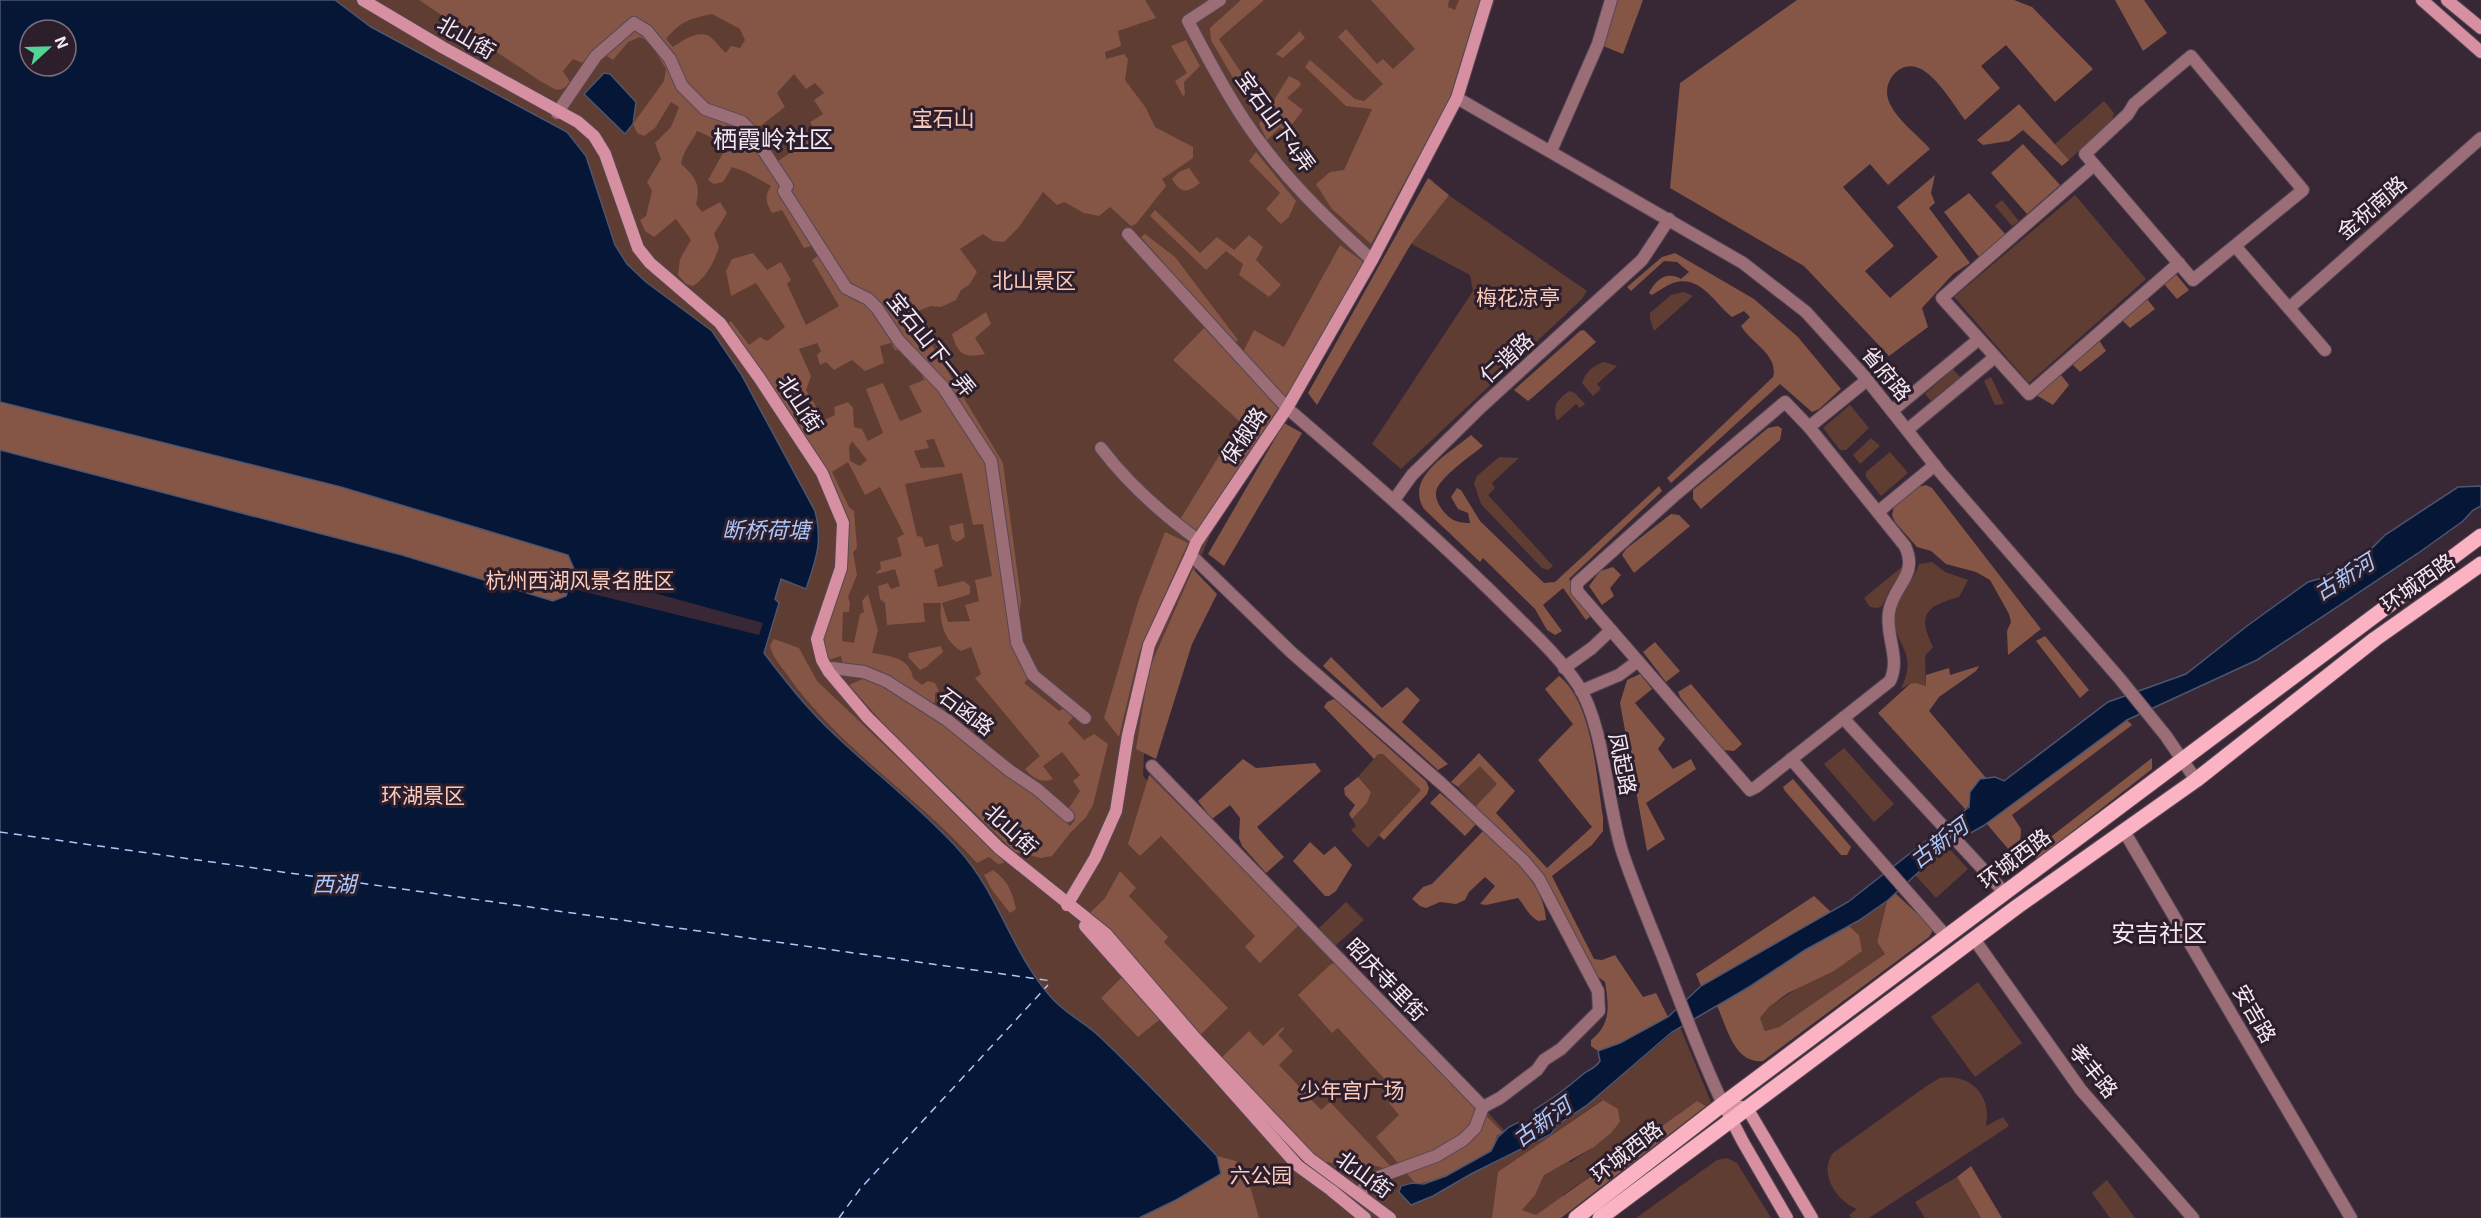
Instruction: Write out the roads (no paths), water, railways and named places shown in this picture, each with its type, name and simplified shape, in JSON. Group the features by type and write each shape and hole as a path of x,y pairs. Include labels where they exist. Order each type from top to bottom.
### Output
{"main road":[{"name":"北山街","path":"363,0 557,113 578,122 594,136 604,154 638,248 650,263 720,322 822,473 843,523 841,568 817,639 822,660 829,672 867,717 999,848 1067,905 1106,934 1196,1039 1309,1158 1390,1218"},
{"name":"保俶路","path":"1067,905 1095,858 1116,811 1128,735 1149,645 1198,540 1287,408 1372,260 1457,98 1487,0"},
{"path":"2422,0 2481,52"},
{"path":"2447,0 2481,28"},
{"name":"环城西路","path":"1576,1218 2004,892 2481,536"},
{"name":"环城西路","path":"1600,1218 1974,939 2196,780 2374,639 2481,564"},
{"name":"北山街","path":"1067,905 1298,1166 1365,1218"},
{"path":"1723,1104 1747,1108 1812,1218"},
{"name":"凤起路","path":"1723,1104 1787,1218"},
{"path":"1331,1190 1357,1218"}],"street":[{"name":"宝石山下4弄","path":"1220,0 1188,21 1212,66 1245,121 1270,155 1305,195 1372,260"},
{"path":"1551,152 1598,44 1611,0"},
{"name":"宝石山下一弄","path":"557,113 596,56 634,23 647,31 670,59 682,86 705,109 742,122 750,130 787,186 784,191 846,288 868,299 877,308 898,341 943,387 991,461 995,476 1017,643 1033,675 1085,718"},
{"path":"2191,56 2303,190 2235,246 2193,280 2085,154 2128,114 2134,105 2191,56"},
{"name":"省府路","path":"1457,98 1669,219 1769,281 1806,312 1867,380 1935,465 2120,679 2166,736 2196,780"},
{"name":"金祝南路","path":"2289,308 2481,138"},
{"path":"2094,165 1941,298 2029,394 2179,264"},
{"name":"仁谐路","path":"1394,500 1412,474 1642,260 1669,219"},
{"name":"凤起路","path":"1128,234 1287,408 1394,500 1535,633 1581,691 1588,703 1611,810 1623,852 1673,984 1723,1104"},
{"path":"2235,246 2325,350"},
{"path":"1892,411 1978,339"},
{"path":"1907,430 1995,357"},
{"path":"1809,426 1867,380"},
{"path":"1785,402 1809,426 1905,546 1909,556 1908,573 1889,608 1888,627 1895,662 1890,681 1750,790 1577,591 1577,583 1674,496 1785,402"},
{"path":"1101,448 1118,470 1157,509 1198,540"},
{"path":"1878,512 1935,465"},
{"path":"1191,555 1291,652 1442,784 1524,861 1539,879 1598,991 1599,1011 1561,1049 1544,1060 1537,1070 1500,1098 1483,1107 1475,1128 1463,1140 1436,1156 1373,1179 1359,1193"},
{"path":"1564,668 1592,648 1611,630"},
{"path":"1581,691 1620,675 1638,661"},
{"name":"石函路","path":"829,672 832,668 864,672 886,681 947,720 1010,771 1037,789 1068,816"},
{"path":"1844,718 2004,892"},
{"path":"1791,759 1946,936"},
{"name":"昭庆寺里街","path":"1152,766 1483,1107"},
{"name":"安吉路","path":"2124,831 2351,1218"},
{"name":"孝丰路","path":"1974,939 2081,1090 2193,1218"}],"water":[{"name":"西湖","path":"0,0 335,0 371,27 567,132 586,156 615,245 627,264 646,282 712,331 741,374 815,511 818,542 806,589 781,579 775,599 779,603 764,653 798,696 825,725 959,850 973,867 1025,961 1050,996 1099,1036 1173,1110 1217,1156 1221,1174 1139,1218 0,1218 0,450 402,555 553,601 566,596 575,571 568,555 341,487 0,402"},
{"path":"604,73 610,74 636,102 633,124 625,134 584,94"},
{"name":"古新河","path":"2481,486 2481,506 2417,554 2257,660 2127,720 1983,826 1947,846 1887,901 1858,921 1805,950 1749,987 1672,1032 1586,1106 1557,1125 1551,1134 1471,1174 1433,1196 1411,1205 1399,1192 1401,1186 1412,1183 1424,1184 1446,1176 1491,1151 1498,1137 1509,1127 1519,1122 1524,1124 1532,1120 1534,1110 1596,1066 1600,1061 1598,1051 1620,1043 1668,1017 1701,986 1848,902 1969,807 1970,792 1980,779 1995,777 2004,781 2108,702 2186,674 2308,582 2344,566 2372,548 2385,535 2458,487"}],"district":[{"name":"栖霞岭社区","path":"773,140"},
{"name":"安吉社区","path":"2159,934"}],"park label":[{"name":"宝石山","path":"943,119"},
{"name":"北山景区","path":"1034,281"},
{"name":"梅花凉亭","path":"1518,298"},
{"name":"杭州西湖风景名胜区","path":"580,581"},
{"name":"环湖景区","path":"423,796"},
{"name":"少年宫广场","path":"1352,1091"},
{"name":"六公园","path":"1261,1176"}],"water label":[{"name":"断桥荷塘","path":"766,530"}]}
